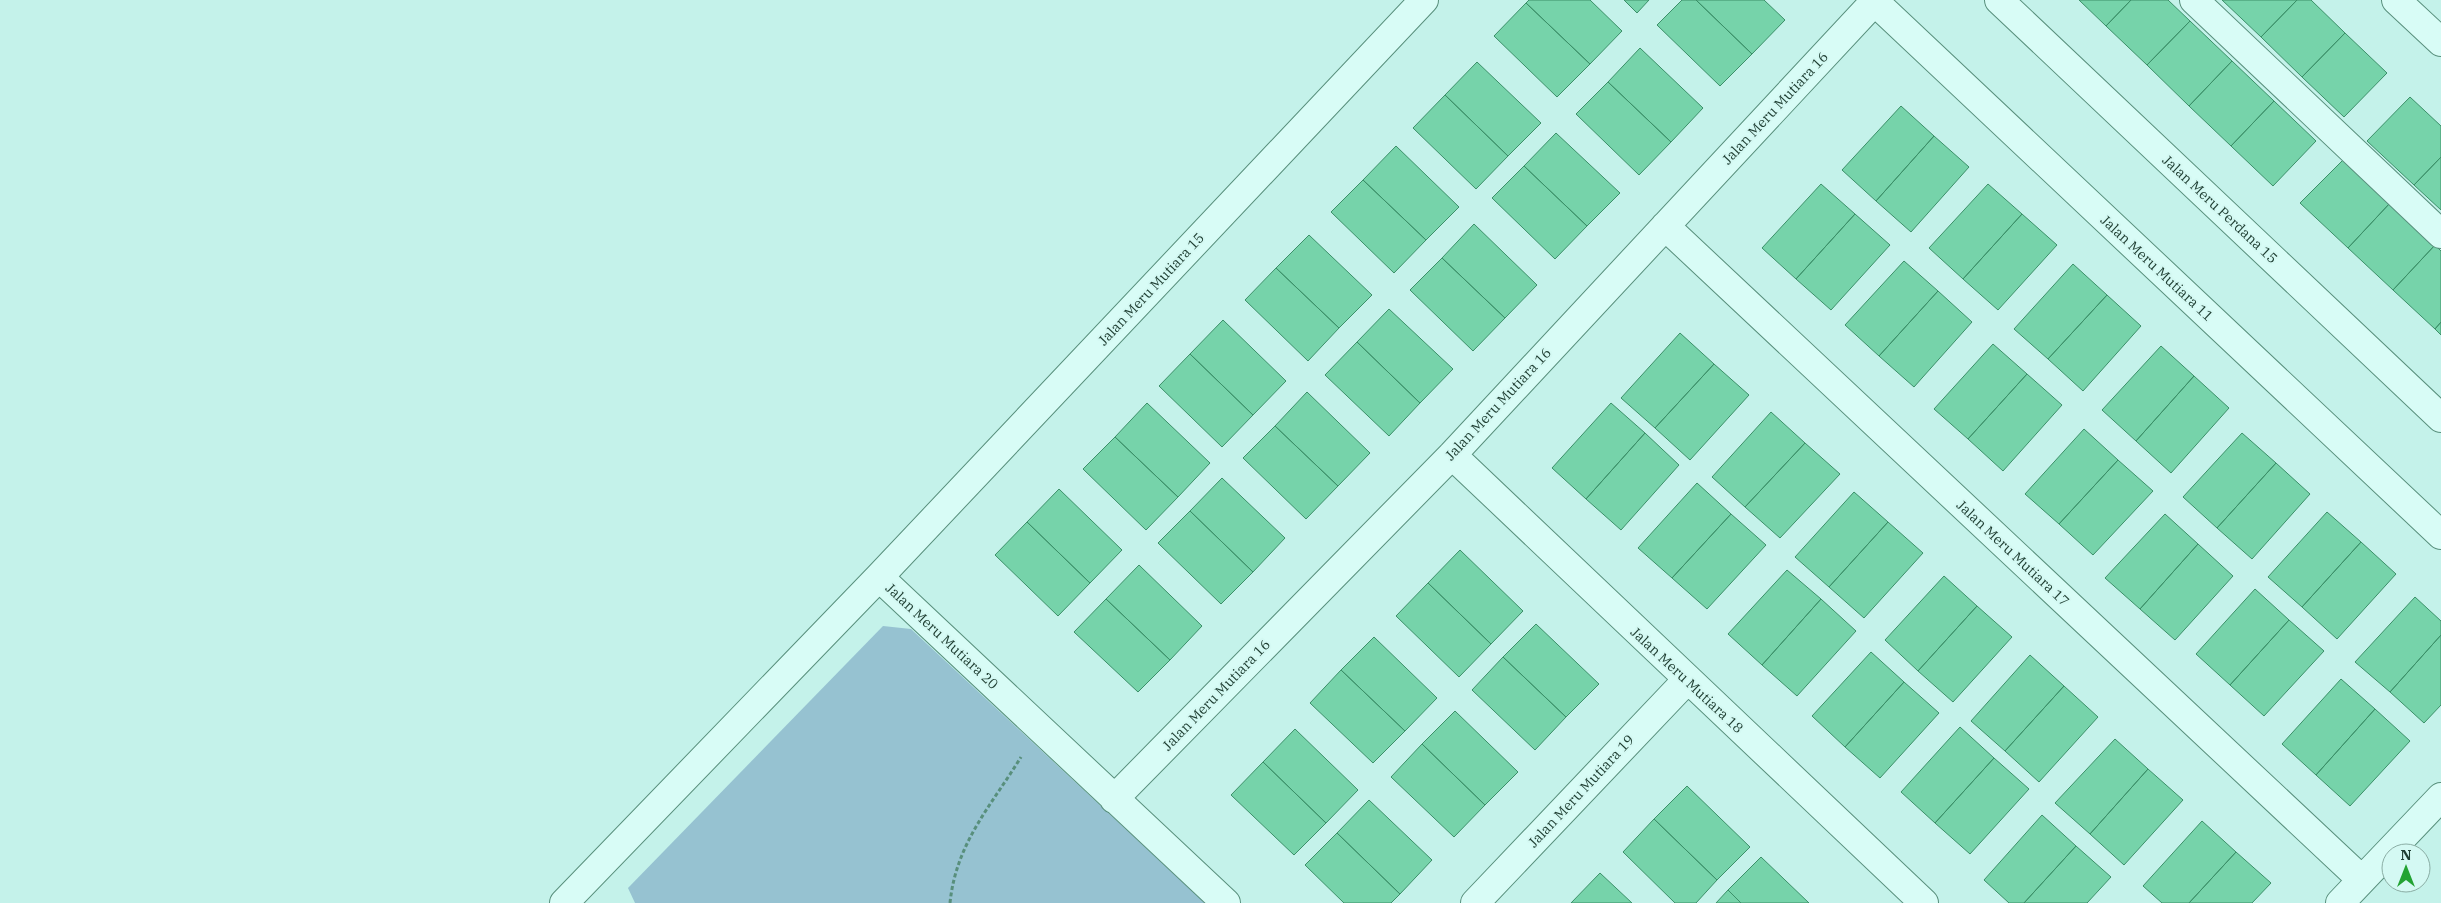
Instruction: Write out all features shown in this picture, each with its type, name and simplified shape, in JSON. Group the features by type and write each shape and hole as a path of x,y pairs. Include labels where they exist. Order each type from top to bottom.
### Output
{"street":[{"name":"Jalan Meru Mutiara 15","path":"878,577 1424,0"},
{"name":"Jalan Meru Perdana 15","path":"1999,0 2441,418"},
{"path":"2194,0 2441,234"},
{"path":"2396,0 2441,42"},
{"name":"Jalan Meru Mutiara 16","path":"1114,799 1452,455 1874,1"},
{"name":"Jalan Meru Mutiara 11","path":"1874,1 2441,535"},
{"name":"Jalan Meru Mutiara 17","path":"1665,226 2362,880"},
{"name":"Jalan Meru Mutiara 18","path":"1452,455 1921,902"},
{"name":"Jalan Meru Mutiara 20","path":"564,903 878,577 1226,903"},
{"name":"Jalan Meru Mutiara 19","path":"1475,903 1687,680"},
{"path":"2340,903 2441,797"}],"path":[{"path":"950,903 958,865 971,832 1039,728"}],"shaded area":[{"path":"883,626 911,629 1205,903 635,903 628,888"}],"building":[{"path":"1529,0 1590,0 1622,31 1590,64 1526,3"},
{"path":"1624,0 1649,0 1637,13"},
{"path":"1682,0 1696,0 1752,54 1720,86 1657,25"},
{"path":"1696,0 1764,0 1785,20 1752,54"},
{"path":"2079,0 2131,0 2106,26"},
{"path":"2131,0 2168,0 2190,21 2147,65 2106,26"},
{"path":"2222,0 2297,0 2261,37"},
{"path":"2297,0 2311,0 2345,33 2302,77 2261,37"},
{"path":"1526,3 1590,64 1557,97 1494,36"},
{"path":"2190,21 2232,61 2189,106 2147,65"},
{"path":"2345,33 2387,73 2344,117 2302,77"},
{"path":"1640,48 1703,108 1671,142 1608,82"},
{"path":"2232,61 2274,101 2231,146 2189,106"},
{"path":"1477,62 1541,123 1508,156 1445,95"},
{"path":"1608,82 1671,142 1639,175 1576,114"},
{"path":"1445,95 1508,156 1476,189 1413,128"},
{"path":"2410,97 2441,126 2441,157 2414,185 2367,141"},
{"path":"2274,101 2316,141 2273,186 2231,146"},
{"path":"1901,106 1934,136 1876,201 1842,170"},
{"path":"1556,133 1620,193 1587,226 1524,166"},
{"path":"1934,136 1969,167 1911,232 1876,201"},
{"path":"1396,146 1459,207 1426,240 1363,180"},
{"path":"2441,157 2441,210 2414,185"},
{"path":"2344,159 2390,203 2348,248 2300,203"},
{"path":"1524,166 1587,226 1555,259 1492,198"},
{"path":"1363,180 1426,240 1394,273 1331,212"},
{"path":"1821,184 1855,214 1796,279 1762,248"},
{"path":"1988,184 2022,214 1963,279 1929,248"},
{"path":"2390,203 2435,245 2393,290 2348,248"},
{"path":"1855,214 1890,245 1831,310 1796,279"},
{"path":"2022,214 2057,245 1998,310 1963,279"},
{"path":"1474,224 1537,285 1505,318 1442,258"},
{"path":"1309,235 1372,295 1339,328 1276,268"},
{"path":"2435,245 2441,251 2441,322 2435,329 2393,290"},
{"path":"1442,258 1505,318 1473,351 1410,290"},
{"path":"1904,261 1938,291 1879,356 1845,325"},
{"path":"2073,264 2107,295 2048,359 2014,329"},
{"path":"1276,268 1339,328 1308,361 1245,300"},
{"path":"1938,291 1972,322 1914,387 1879,356"},
{"path":"2107,295 2141,326 2083,391 2048,359"},
{"path":"1389,309 1453,369 1420,403 1357,342"},
{"path":"1223,320 1286,381 1253,415 1190,354"},
{"path":"2441,322 2441,335 2435,329"},
{"path":"1680,333 1714,364 1655,428 1621,398"},
{"path":"1357,342 1420,403 1389,436 1325,375"},
{"path":"1993,344 2027,374 1968,439 1934,409"},
{"path":"2161,346 2194,376 2136,441 2102,410"},
{"path":"1190,354 1253,415 1222,447 1159,386"},
{"path":"1714,364 1749,395 1690,460 1655,428"},
{"path":"2027,374 2062,405 2003,471 1968,439"},
{"path":"2194,376 2229,408 2171,473 2136,441"},
{"path":"1307,392 1370,453 1338,486 1275,426"},
{"path":"1147,403 1210,463 1178,497 1115,437"},
{"path":"1611,403 1645,433 1586,499 1552,468"},
{"path":"1771,412 1805,443 1745,507 1712,477"},
{"path":"1275,426 1338,486 1306,519 1243,458"},
{"path":"2084,429 2118,460 2059,524 2025,494"},
{"path":"1645,433 1679,465 1621,530 1586,499"},
{"path":"2242,433 2276,463 2217,528 2183,497"},
{"path":"1115,437 1178,497 1146,530 1083,469"},
{"path":"1805,443 1840,474 1780,538 1745,507"},
{"path":"2118,460 2153,491 2093,555 2059,524"},
{"path":"2276,463 2310,494 2252,559 2217,528"},
{"path":"1222,478 1285,538 1253,572 1190,511"},
{"path":"1697,483 1731,514 1672,578 1638,548"},
{"path":"1059,489 1122,550 1090,583 1027,522"},
{"path":"1854,492 1888,522 1829,587 1795,557"},
{"path":"1190,511 1253,572 1221,604 1158,543"},
{"path":"2327,512 2361,542 2302,607 2268,577"},
{"path":"1731,514 1766,545 1707,609 1672,578"},
{"path":"2165,514 2198,544 2140,609 2105,578"},
{"path":"1027,522 1090,583 1058,616 995,555"},
{"path":"1888,522 1923,553 1864,618 1829,587"},
{"path":"2361,542 2396,574 2337,639 2302,607"},
{"path":"2198,544 2233,576 2175,640 2140,609"},
{"path":"1460,550 1523,611 1491,644 1428,583"},
{"path":"1139,565 1202,626 1170,660 1106,599"},
{"path":"1787,570 1821,599 1762,665 1728,634"},
{"path":"1944,576 1977,606 1918,671 1885,640"},
{"path":"1428,583 1491,644 1459,677 1396,616"},
{"path":"2255,589 2289,620 2230,685 2196,654"},
{"path":"2415,597 2441,621 2441,635 2390,692 2355,662"},
{"path":"1106,599 1170,660 1138,692 1074,632"},
{"path":"1821,599 1856,631 1797,696 1762,665"},
{"path":"1977,606 2012,637 1953,702 1918,671"},
{"path":"2289,620 2324,651 2264,716 2230,685"},
{"path":"1536,624 1599,684 1566,717 1503,657"},
{"path":"2441,635 2441,705 2424,723 2390,692"},
{"path":"1374,637 1437,698 1405,731 1341,670"},
{"path":"1871,652 1904,682 1845,747 1812,716"},
{"path":"2030,655 2064,686 2005,751 1971,721"},
{"path":"1503,657 1566,717 1535,750 1472,690"},
{"path":"1341,670 1405,731 1373,763 1310,703"},
{"path":"2341,679 2375,709 2316,775 2282,744"},
{"path":"1904,682 1939,713 1880,778 1845,747"},
{"path":"2064,686 2098,717 2039,782 2005,751"},
{"path":"2375,709 2410,741 2350,806 2316,775"},
{"path":"1455,711 1518,772 1485,805 1422,744"},
{"path":"1960,727 1994,758 1935,823 1901,792"},
{"path":"1295,729 1358,790 1326,823 1263,762"},
{"path":"2115,739 2148,769 2090,834 2055,803"},
{"path":"1422,744 1485,805 1454,837 1391,777"},
{"path":"1994,758 2029,789 1970,854 1935,823"},
{"path":"1263,762 1326,823 1294,855 1231,795"},
{"path":"2148,769 2183,800 2124,865 2090,834"},
{"path":"1687,786 1750,847 1717,880 1654,819"},
{"path":"1369,800 1432,860 1400,894 1337,833"},
{"path":"2042,815 2076,846 2024,903 2009,903 1984,880"},
{"path":"1654,819 1717,880 1696,903 1675,903 1623,852"},
{"path":"2202,821 2236,852 2189,903 2162,903 2143,886"},
{"path":"1337,833 1400,894 1391,903 1344,903 1305,865"},
{"path":"2076,846 2111,877 2087,903 2024,903"},
{"path":"2236,852 2271,883 2252,903 2189,903"},
{"path":"1761,857 1809,903 1741,903 1728,890"},
{"path":"1600,873 1632,903 1571,903"},
{"path":"1728,890 1741,903 1716,903"}]}
